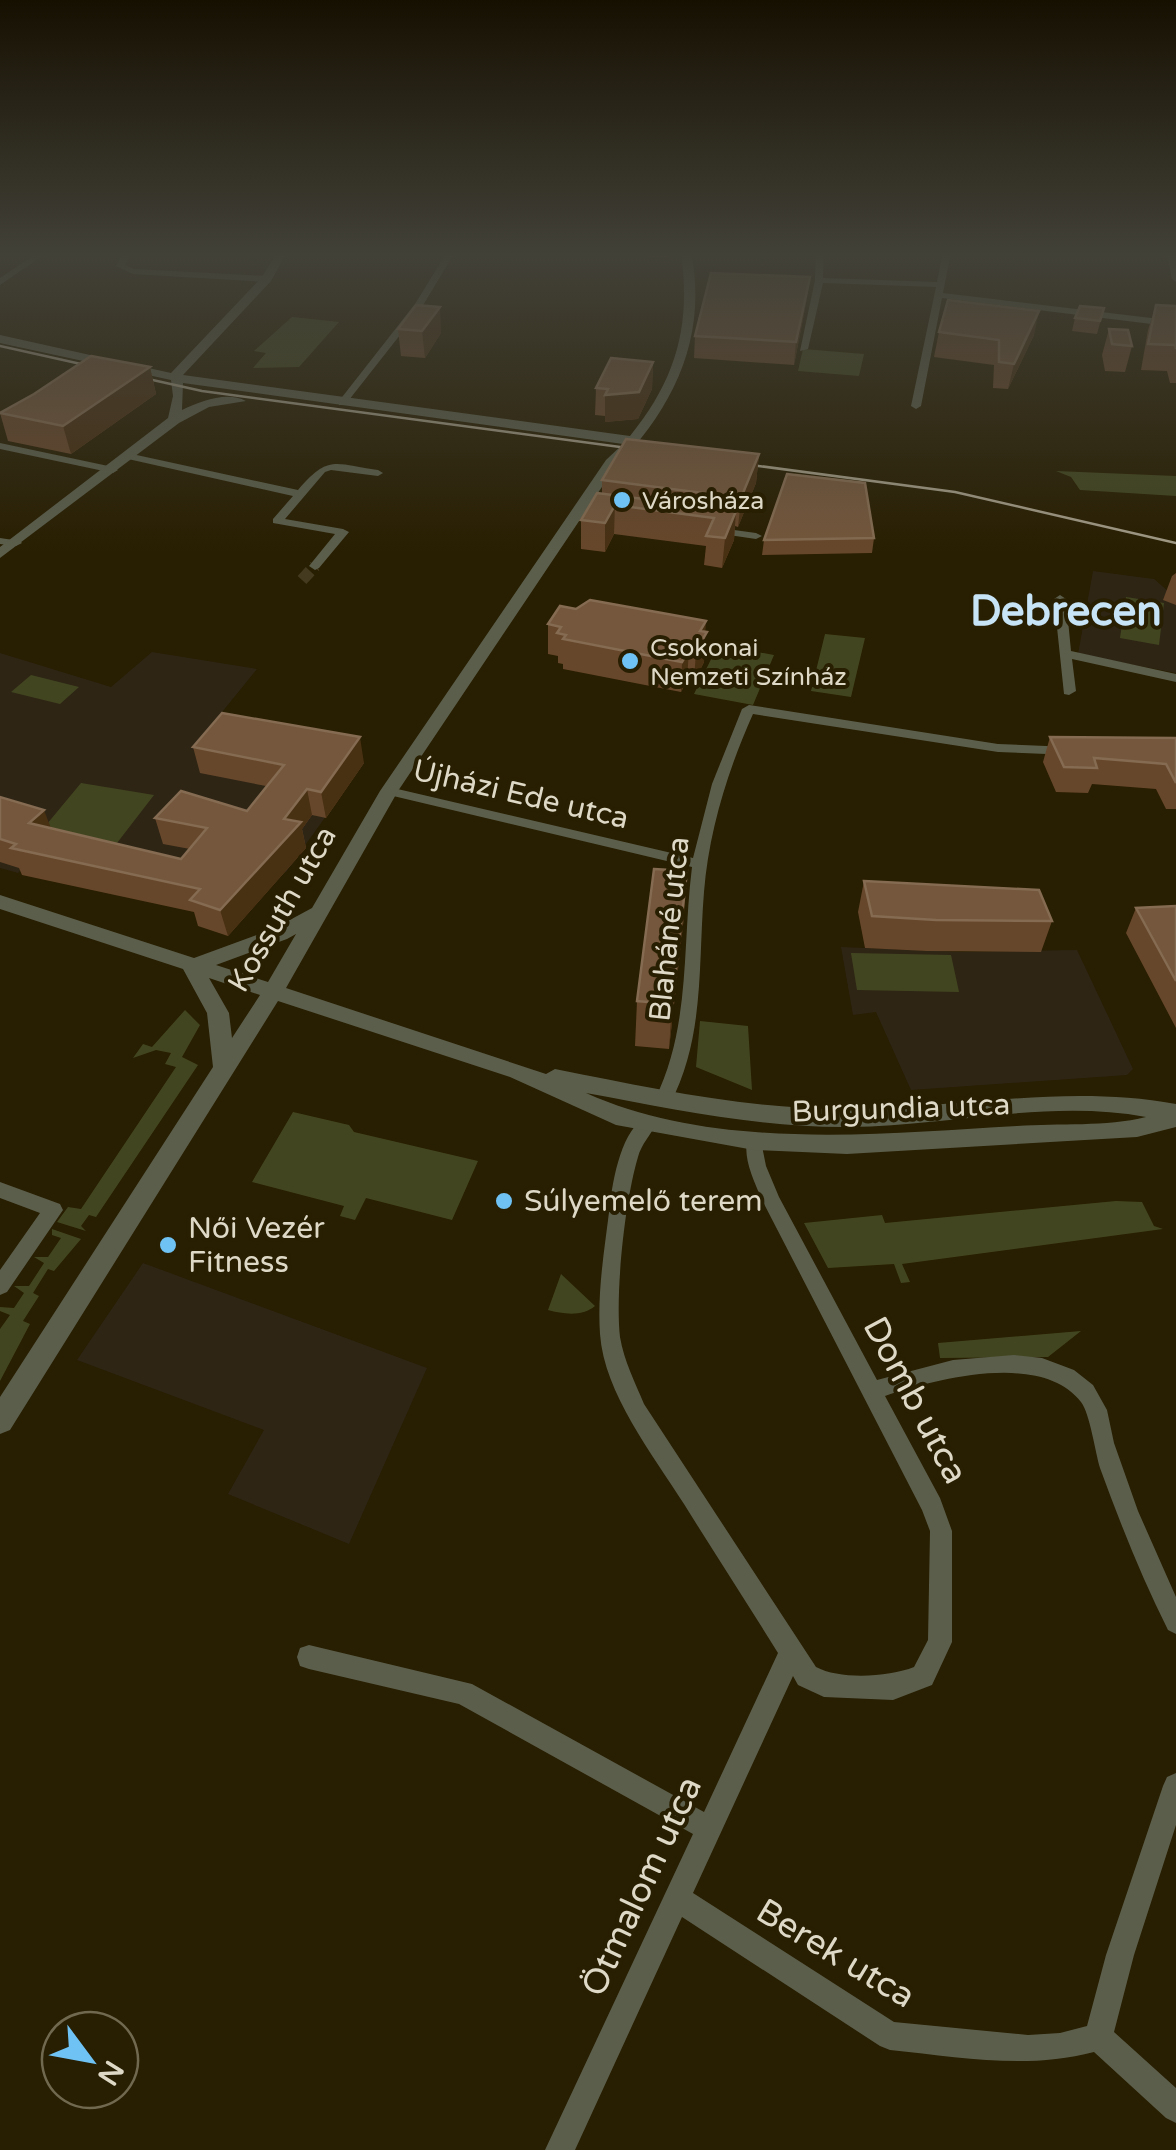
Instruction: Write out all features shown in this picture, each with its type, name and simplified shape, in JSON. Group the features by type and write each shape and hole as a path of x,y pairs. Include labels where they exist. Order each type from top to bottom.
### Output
{"street":[{"path":"10,352 134,381 174,378 240,401"},
{"path":"59,352 174,378 630,446"},
{"path":"174,420 174,378 198,352"},
{"path":"342,403 382,352"},
{"name":"Kossuth utca","path":"0,1420 225,1070 388,791 611,464 655,413 681,352"},
{"path":"916,406 927,352"},
{"path":"0,554 8,542 132,457 174,420 206,403 240,401 630,446"},
{"path":"0,442 12,431"},
{"path":"0,442 113,470"},
{"path":"132,457 300,494"},
{"path":"315,566 343,532 277,521 321,470 331,467 378,473"},
{"path":"704,529 756,536"},
{"path":"1060,599 1069,691"},
{"path":"1066,654 1176,678"},
{"name":"Blaháné utca","path":"664,1100 684,1054 700,864 724,760 749,708 998,748 1080,752"},
{"name":"Újházi Ede utca","path":"388,791 700,864"},
{"name":"Burgundia utca","path":"0,902 518,1071 664,1100 752,1113 844,1118 1128,1101 1176,1116"},
{"path":"225,1070 218,1013 192,966 269,939 319,912"},
{"name":"Burgundia utca","path":"518,1071 616,1116 754,1141 846,1146 1137,1128 1176,1116"},
{"path":"648,1123 664,1100"},
{"name":"Domb utca","path":"648,1123 632,1146 623,1180 610,1287 610,1336 636,1410 804,1673 818,1683 893,1688 923,1676 938,1653 938,1518 770,1198 757,1166 754,1141"},
{"path":"0,1190 53,1210 0,1286"},
{"path":"873,1391 954,1366 1050,1370 1075,1382 1096,1406 1103,1442 1176,1622"},
{"name":"Ötmalom utca","path":"560,2150 792,1654"},
{"path":"309,1658 463,1693 709,1829"},
{"path":"1176,1786 1120,1955 1098,2036 1176,2108"},
{"name":"Berek utca","path":"677,1898 890,2036 1028,2049 1060,2047 1098,2036"}],"shaded area":[{"path":"1093,571 1154,579 1176,598 1176,673 1078,654"},
{"path":"152,652 257,669 205,733 364,763 286,872 51,839 18,873 0,868 0,653 111,687"},
{"path":"841,947 961,952 1077,950 1133,1069 1127,1075 911,1090 876,1012 853,1015"},
{"path":"143,1263 427,1368 349,1544 228,1494 264,1430 77,1360"}],"green space":[{"path":"262,352 312,352 299,367 253,368 266,353"},
{"path":"802,352 864,354 859,376 798,371"},
{"path":"1056,471 1176,476 1176,496 1080,490 1071,477"},
{"path":"1126,597 1164,603 1159,645 1120,638"},
{"path":"825,634 865,638 851,697 811,691"},
{"path":"718,645 774,655 753,705 694,694"},
{"path":"31,675 79,687 60,704 11,692"},
{"path":"81,783 154,795 117,843 42,830"},
{"path":"851,953 951,955 959,992 857,990"},
{"path":"185,1010 200,1025 182,1057 198,1065 96,1217 89,1215 81,1226 86,1231 57,1222 68,1207 81,1209 176,1067 165,1064 171,1053 156,1050 133,1058 143,1044 152,1047"},
{"path":"700,1021 748,1026 752,1090 696,1067"},
{"path":"293,1112 349,1125 354,1132 478,1161 452,1220 366,1198 355,1220 340,1216 344,1206 252,1182"},
{"path":"1116,1201 1142,1202 1154,1226 1163,1229 902,1264 910,1282 901,1283 894,1264 828,1268 804,1223 882,1215 885,1223"},
{"path":"52,1229 81,1239 54,1271 48,1269 33,1293 39,1296 23,1321 30,1324 0,1381 0,1329 10,1315 0,1311 0,1307 14,1308 24,1293 14,1286 29,1286 44,1263 34,1257 48,1257 61,1238 52,1235"},
{"path":"561,1274 595,1306 578,1313 548,1310"},
{"path":"1081,1331 1048,1357 940,1358 938,1343"}],"building":[{"path":"999,352 1020,352 1014,364 999,362"},
{"path":"91,356 150,367 63,426 0,413 34,394"},
{"path":"611,358 653,362 639,392 605,395 608,389 596,388"},
{"path":"626,439 759,454 741,498 602,480"},
{"path":"787,474 865,483 874,538 764,540"},
{"path":"597,493 736,511 725,538 706,536 714,518 615,505 605,523 581,520"},
{"path":"590,600 706,621 700,631 707,632 696,651 689,650 682,662 563,639 566,635 557,633 561,627 548,624 560,606 576,609"},
{"path":"222,713 360,737 321,792 307,789 284,819 301,822 220,910 190,900 200,889 11,848 16,844 0,839 0,797 44,810 29,823 181,859 207,828 155,818 181,791 247,811 284,765 193,747"},
{"path":"1050,737 1176,738 1176,783 1166,764 1094,758 1097,768 1064,767"},
{"path":"654,869 687,871 672,1004 637,1001"},
{"path":"864,881 1039,890 1052,921 872,916"},
{"path":"1176,906 1176,981 1136,908"}],"tunnel":[{"path":"302,580 315,566"}],"tram line":[{"path":"28,352 202,391 650,451"},
{"path":"729,462 955,492 1176,543"}],"place":[{"name":"Városháza","path":"622,500"},
{"name":"Csokonai Nemzeti Színház","path":"630,661"},
{"name":"Súlyemelő terem","path":"504,1201"},
{"name":"Női Vezér Fitness","path":"168,1245"}],"district":[{"name":"Debrecen","path":"1066,610"}]}
